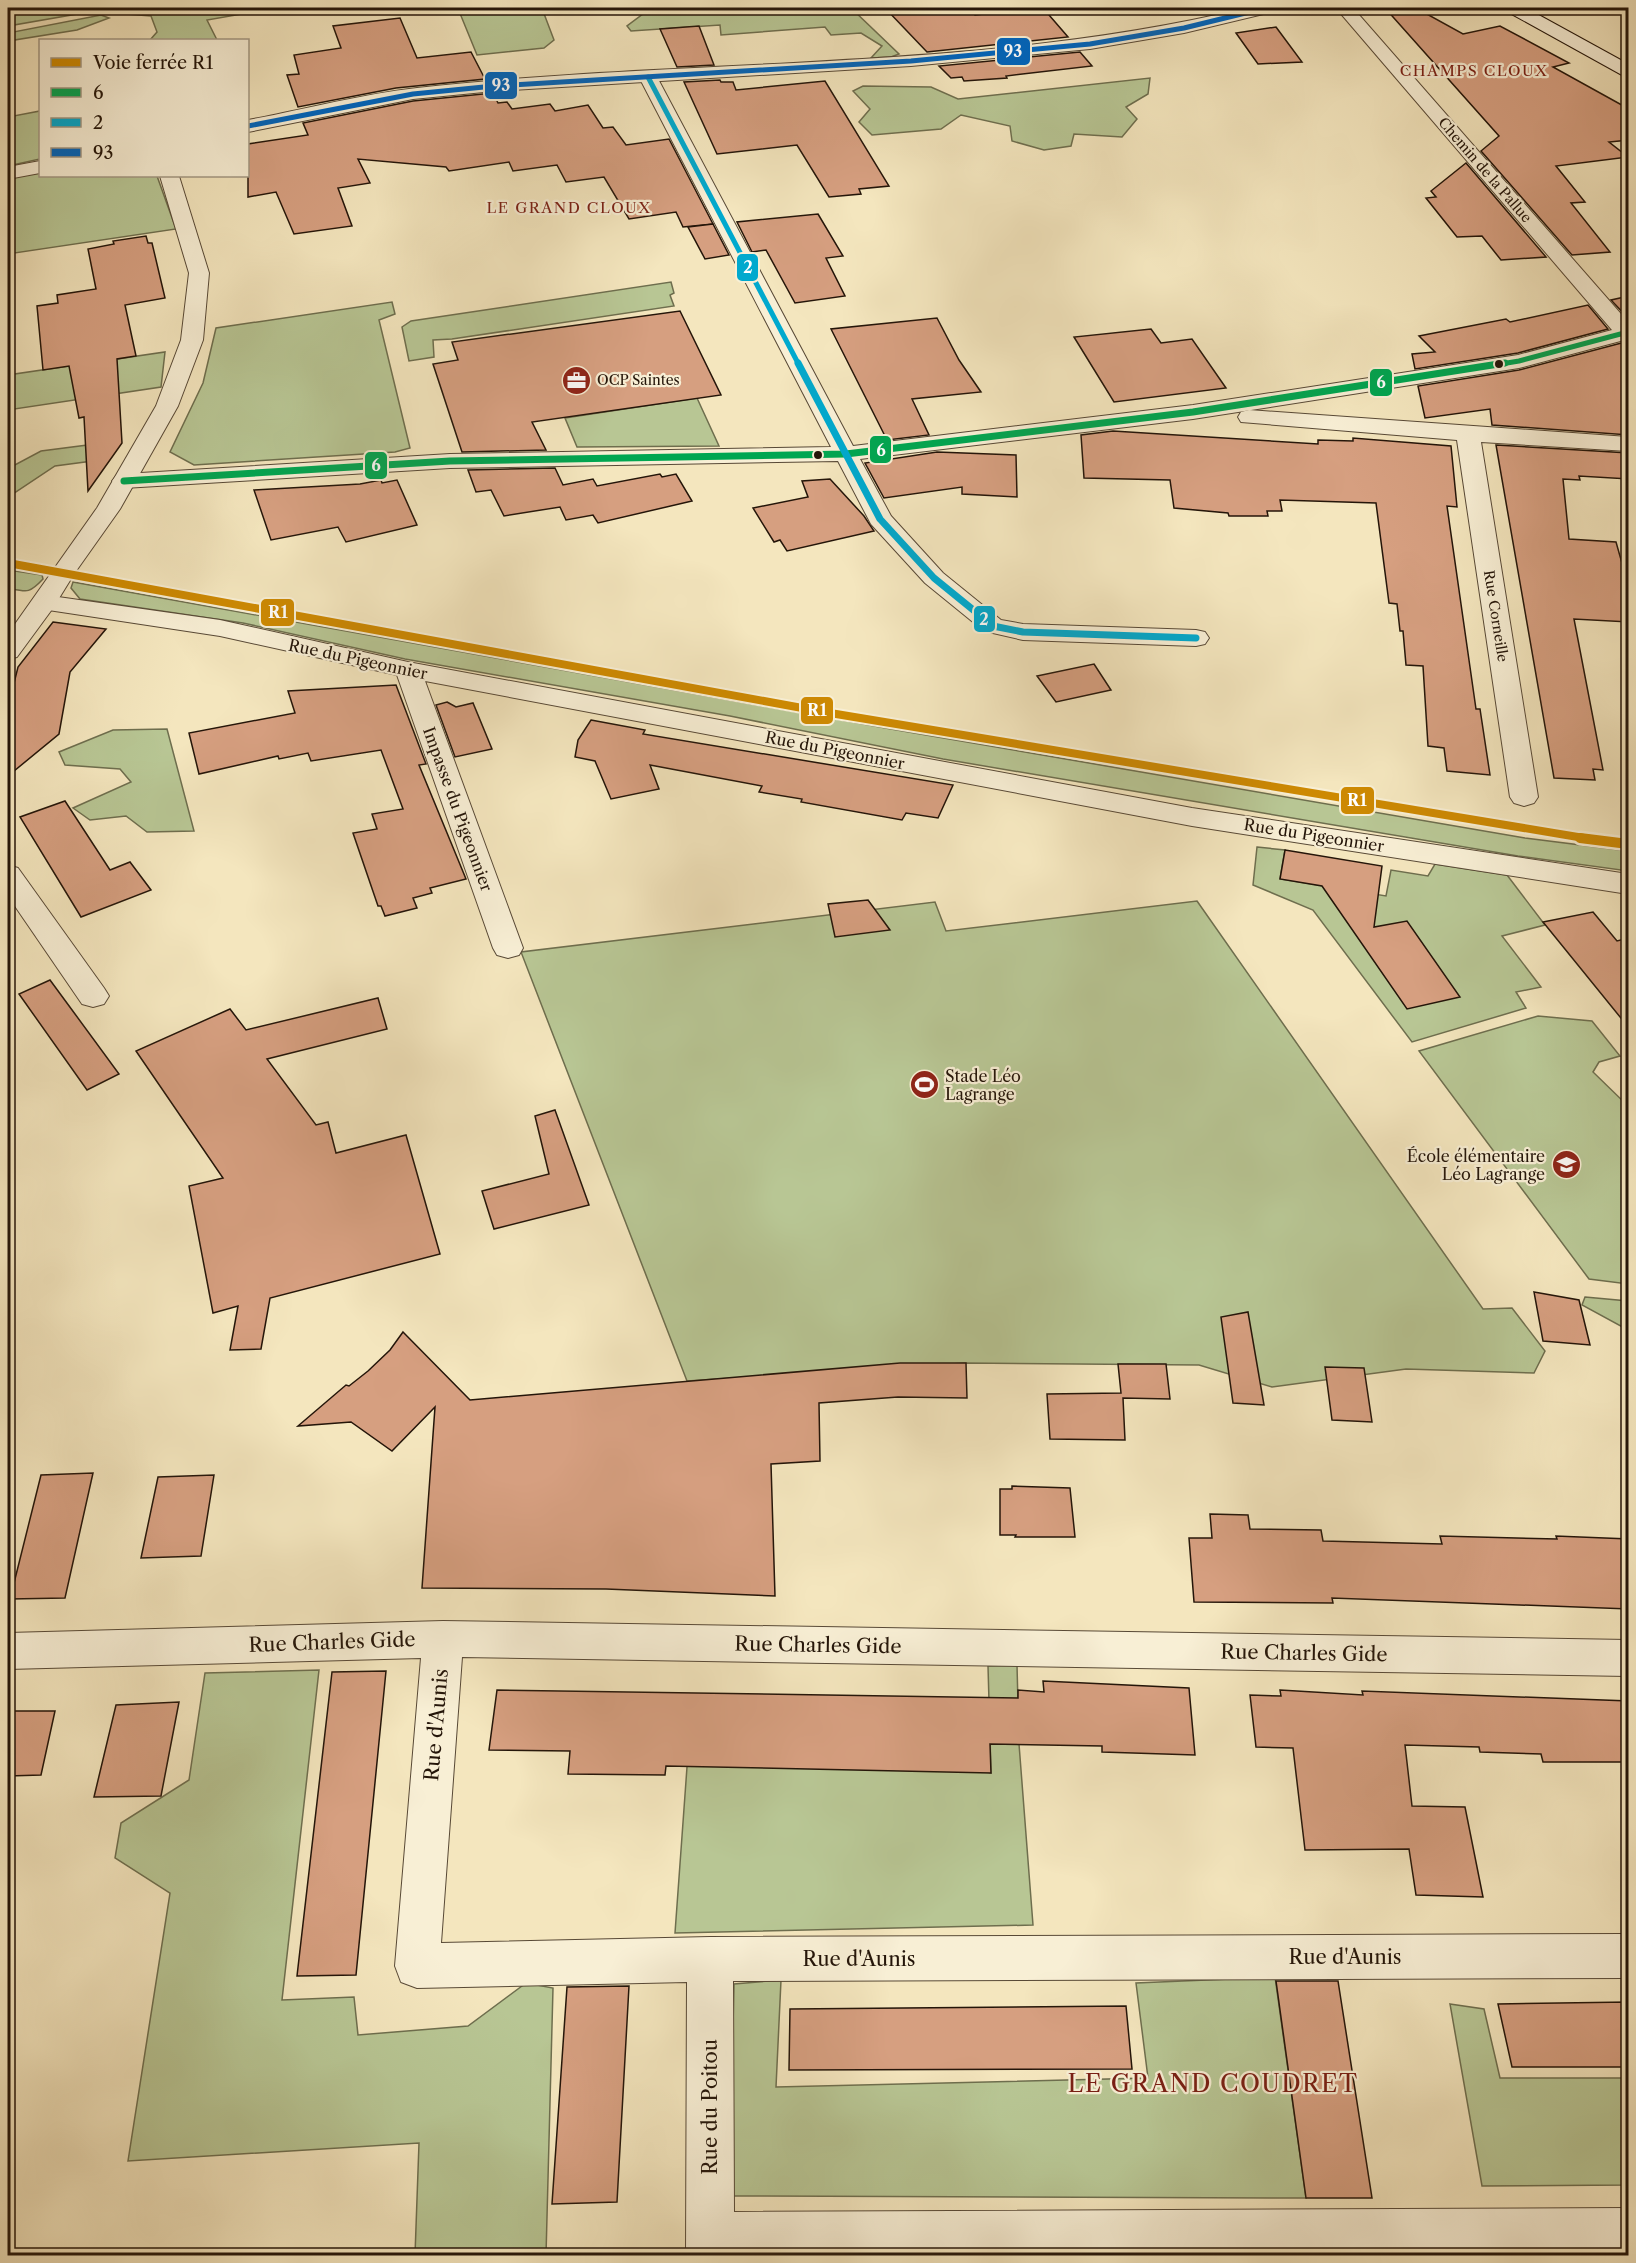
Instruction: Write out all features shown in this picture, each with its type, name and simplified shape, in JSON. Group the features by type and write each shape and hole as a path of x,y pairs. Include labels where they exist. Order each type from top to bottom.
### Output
{"street":[{"path":"249,126 413,94 494,86 911,61 1090,44 1184,28 1266,8"},
{"name":"Chemin de la Pallue","path":"1344,8 1627,333"},
{"path":"1514,8 1629,71"},
{"path":"648,77 880,519 934,578 993,626 1023,632 1196,638"},
{"path":"8,173 39,167"},
{"path":"8,650 44,603 62,573 108,509 167,406 192,340 199,273 168,177"},
{"path":"124,481 450,461 846,454 1193,412 1519,361 1627,333"},
{"path":"1193,412 1468,434 1629,444"},
{"name":"Rue Corneille","path":"1468,434 1524,797"},
{"name":"Rue du Pigeonnier","path":"44,603 220,628 408,670 1192,817 1629,884"},
{"name":"Impasse du Pigeonnier","path":"408,670 508,948"},
{"path":"8,875 93,996"},
{"name":"Rue Charles Gide","path":"8,1651 443,1639 1629,1658"},
{"name":"Rue d'Aunis","path":"443,1639 417,1966 710,1959 1629,1956"},
{"name":"Rue du Poitou","path":"710,1959 710,2246"},
{"path":"710,2246 1629,2232"}],"green space":[{"path":"8,8 112,8 8,26"},
{"path":"146,8 276,8 207,20 216,39 151,39 157,32 151,16 126,14 123,11"},
{"path":"468,8 543,11 554,40 544,48 477,55 459,11"},
{"path":"651,8 851,8 899,54 891,57 871,58 882,46 861,33 831,35 825,27 721,35 720,25 631,31 627,26"},
{"path":"101,15 109,18 77,30 8,41 8,33"},
{"path":"1150,78 1148,94 1126,107 1137,119 1122,137 1074,134 1071,146 1044,150 1012,141 1010,126 961,115 941,129 872,135 859,122 870,109 853,91 863,86 931,87 958,99"},
{"path":"39,111 39,159 8,166 8,117"},
{"path":"39,172 39,177 157,177 176,229 8,254 8,178"},
{"path":"671,282 674,293 670,295 674,306 433,340 434,357 409,361 402,327 411,321"},
{"path":"392,302 395,314 379,320 410,448 395,452 194,465 170,452 203,383 216,328"},
{"path":"165,352 161,387 8,410 8,375"},
{"path":"697,398 719,446 577,447 565,418"},
{"path":"111,442 100,460 55,466 10,496 12,546 8,545 8,466 13,466 41,451"},
{"path":"8,570 42,575 43,579 27,591 8,588"},
{"path":"73,582 891,729 1525,838 1628,851 1628,871 1518,856 943,759 730,716 405,659 243,623 80,599 71,588"},
{"path":"167,729 194,831 147,832 126,816 90,820 73,808 131,782 120,769 65,765 59,752 113,730"},
{"path":"1257,847 1285,850 1280,879 1386,896 1391,870 1428,876 1435,864 1507,875 1545,925 1502,936 1541,987 1516,992 1526,1008 1412,1042 1313,910 1253,885"},
{"path":"1197,901 1483,1309 1512,1308 1545,1351 1534,1373 1406,1369 1272,1387 1199,1365 966,1363 687,1381 521,952 935,902 946,931"},
{"path":"1538,1016 1592,1021 1620,1056 1599,1062 1593,1072 1628,1106 1628,1284 1589,1279 1419,1051"},
{"path":"1585,1297 1628,1301 1628,1330 1582,1305"},
{"path":"1017,1665 1019,1744 1033,1925 675,1933 692,1698 991,1773 988,1666"},
{"path":"319,1670 282,2000 354,1997 358,2035 468,2026 526,1983 553,1988 546,2255 415,2255 419,2143 128,2161 170,1893 115,1858 121,1823 189,1780 205,1673"},
{"path":"1275,1977 1306,2198 729,2196 734,1984 781,1980 776,2087 1148,2078 1136,1983"},
{"path":"1450,2004 1484,2009 1500,2078 1628,2078 1628,2185 1482,2186"}],"building":[{"path":"885,8 970,8 975,15 1043,8 1068,37 927,52"},
{"path":"1385,8 1416,8 1463,34 1500,26 1569,63 1553,67 1629,109 1629,140 1609,142 1628,157 1556,166 1585,202 1571,203 1610,252 1572,255 1481,151 1499,136"},
{"path":"400,18 417,58 471,52 485,79 396,88 298,107 287,75 299,74 294,55 341,48 333,26"},
{"path":"699,26 714,65 677,67 660,29"},
{"path":"1276,27 1302,62 1258,64 1236,33"},
{"path":"1080,52 1092,66 1006,76 1007,78 964,81 962,77 951,78 939,66"},
{"path":"720,80 721,82 733,82 736,90 825,81 889,186 859,189 861,194 829,197 797,145 717,154 684,82"},
{"path":"493,93 498,103 507,102 512,109 550,104 555,111 588,105 603,128 613,127 626,145 669,139 713,224 683,227 676,212 629,219 604,177 566,182 557,165 513,171 509,162 449,171 446,167 358,159 370,183 338,188 352,226 294,234 276,192 248,197 249,144 308,135 303,123 413,101"},
{"path":"1466,163 1546,257 1501,260 1482,236 1457,237 1426,198 1436,197 1431,191"},
{"path":"818,214 843,256 826,258 845,296 795,303 766,250 752,252 737,222"},
{"path":"713,224 729,255 705,259 688,227"},
{"path":"146,236 148,243 152,243 165,298 125,305 136,356 117,359 122,443 88,491 84,417 79,418 69,366 43,370 37,306 58,303 57,295 96,289 88,249 114,244 113,241"},
{"path":"1629,296 1629,319 1611,300"},
{"path":"1588,305 1608,329 1518,353 1415,369 1412,354 1435,352 1419,336 1506,319 1510,322"},
{"name":"OCP Saintes","path":"680,311 721,395 532,422 546,450 462,452 433,364 458,360 452,342"},
{"path":"937,318 959,360 981,392 912,399 929,435 887,440 831,329"},
{"path":"1151,329 1161,343 1192,339 1226,388 1114,402 1074,337"},
{"path":"1629,341 1629,435 1492,425 1490,409 1425,418 1418,386 1519,370"},
{"path":"1113,431 1318,444 1318,440 1353,441 1353,438 1451,446 1457,507 1447,506 1476,709 1480,709 1490,775 1447,771 1444,748 1428,746 1423,666 1406,665 1403,631 1400,631 1397,604 1389,603 1376,503 1280,500 1282,511 1267,511 1268,516 1229,516 1228,513 1174,508 1170,480 1084,478 1081,435"},
{"path":"1496,445 1629,453 1629,479 1579,476 1580,480 1563,479 1569,539 1616,542 1629,588 1629,622 1574,619 1603,770 1593,769 1595,780 1554,778"},
{"path":"937,452 1016,455 1017,497 962,494 962,487 884,498 865,463"},
{"path":"555,468 563,485 593,479 597,486 660,474 662,477 676,474 692,501 598,523 593,515 566,520 560,507 504,516 491,490 476,492 468,470"},
{"path":"830,479 864,516 874,531 787,551 780,540 774,542 753,508 808,497 802,481"},
{"path":"381,480 382,483 397,480 417,525 346,542 338,527 271,540 254,490 360,484"},
{"path":"53,622 106,629 70,672 59,734 8,776 8,707 18,667"},
{"path":"1094,664 1111,690 1056,702 1037,676"},
{"path":"396,685 426,764 419,765 466,879 430,888 432,893 413,898 417,908 385,916 381,906 378,906 353,833 377,829 372,814 403,809 381,750 311,761 308,753 279,759 278,756 199,774 189,733 295,713 288,691"},
{"path":"447,702 456,707 473,703 492,749 455,757 436,705"},
{"path":"591,720 645,730 643,734 953,785 938,818 906,813 902,820 801,802 802,799 759,792 762,786 650,765 659,789 611,799 595,761 575,757 578,740"},
{"path":"65,801 110,870 130,862 151,890 81,917 20,817"},
{"path":"1285,850 1382,866 1374,927 1407,921 1460,997 1407,1009 1322,886 1280,879"},
{"path":"868,900 890,930 835,937 828,904"},
{"path":"1593,912 1617,941 1629,938 1629,1028 1543,922"},
{"path":"50,980 119,1074 87,1090 19,994"},
{"path":"378,998 387,1029 267,1059 316,1125 328,1122 336,1153 406,1135 440,1254 270,1298 261,1349 230,1350 238,1306 213,1313 189,1186 223,1178 136,1051 230,1009 246,1030"},
{"path":"555,1110 589,1205 494,1229 482,1191 549,1174 535,1116"},
{"path":"1534,1292 1579,1300 1590,1345 1543,1341"},
{"path":"1248,1312 1264,1405 1233,1403 1221,1317"},
{"path":"403,1332 470,1400 900,1363 966,1363 967,1398 898,1397 819,1403 820,1461 771,1464 775,1596 606,1589 422,1588 435,1407 392,1451 351,1422 298,1426 346,1385 349,1386 368,1371 390,1350"},
{"path":"1118,1364 1166,1364 1170,1399 1123,1398 1125,1440 1050,1439 1047,1394 1121,1393"},
{"path":"1325,1367 1364,1368 1372,1422 1332,1420"},
{"path":"93,1473 65,1598 10,1599 41,1475"},
{"path":"214,1475 201,1556 141,1558 158,1477"},
{"path":"1012,1486 1070,1488 1075,1537 1000,1535 1000,1489 1012,1489"},
{"path":"1210,1514 1248,1515 1250,1529 1321,1530 1323,1541 1442,1544 1440,1536 1557,1539 1556,1536 1629,1539 1629,1609 1332,1598 1333,1603 1194,1602 1189,1538 1212,1538"},
{"path":"386,1671 356,1975 297,1976 332,1672"},
{"path":"1043,1681 1189,1688 1195,1755 1102,1752 1102,1746 990,1744 991,1773 666,1766 665,1775 568,1774 570,1751 489,1750 497,1690 1018,1698 1018,1690 1044,1692"},
{"path":"1280,1690 1363,1695 1362,1691 1629,1701 1629,1762 1543,1762 1541,1754 1480,1752 1479,1747 1405,1745 1412,1806 1465,1807 1483,1897 1416,1895 1409,1849 1305,1850 1293,1748 1256,1747 1250,1695 1281,1696"},
{"path":"179,1702 161,1796 94,1797 116,1705"},
{"path":"8,1711 55,1711 41,1775 8,1776"},
{"path":"1276,1981 1338,1981 1372,2198 1306,2198"},
{"path":"629,1986 617,2202 552,2204 567,1987"},
{"path":"1629,2002 1629,2067 1512,2067 1498,2004"},
{"path":"1126,2006 1132,2069 789,2070 790,2009"}],"rail line":[{"name":"R1","path":"8,563 824,712 1628,844"}],"transit line":[{"name":"93","path":"249,126 413,94 494,86 911,61 1090,44 1184,28 1266,8"},
{"name":"2","path":"648,77 880,519 934,578 993,626 1023,632 1196,638"},
{"name":"6","path":"124,481 450,461 846,454 1193,412 1519,361 1628,332"}],"place":[{"name":"OCP Saintes","path":"576,380"},
{"name":"Stade Léo Lagrange","path":"924,1085"},
{"name":"École élémentaire Léo Lagrange","path":"1566,1165"}],"district":[{"name":"CHAMPS CLOUX","path":"1474,71"},
{"name":"LE GRAND CLOUX","path":"569,208"},
{"name":"LE GRAND COUDRET","path":"1213,2084"}]}
